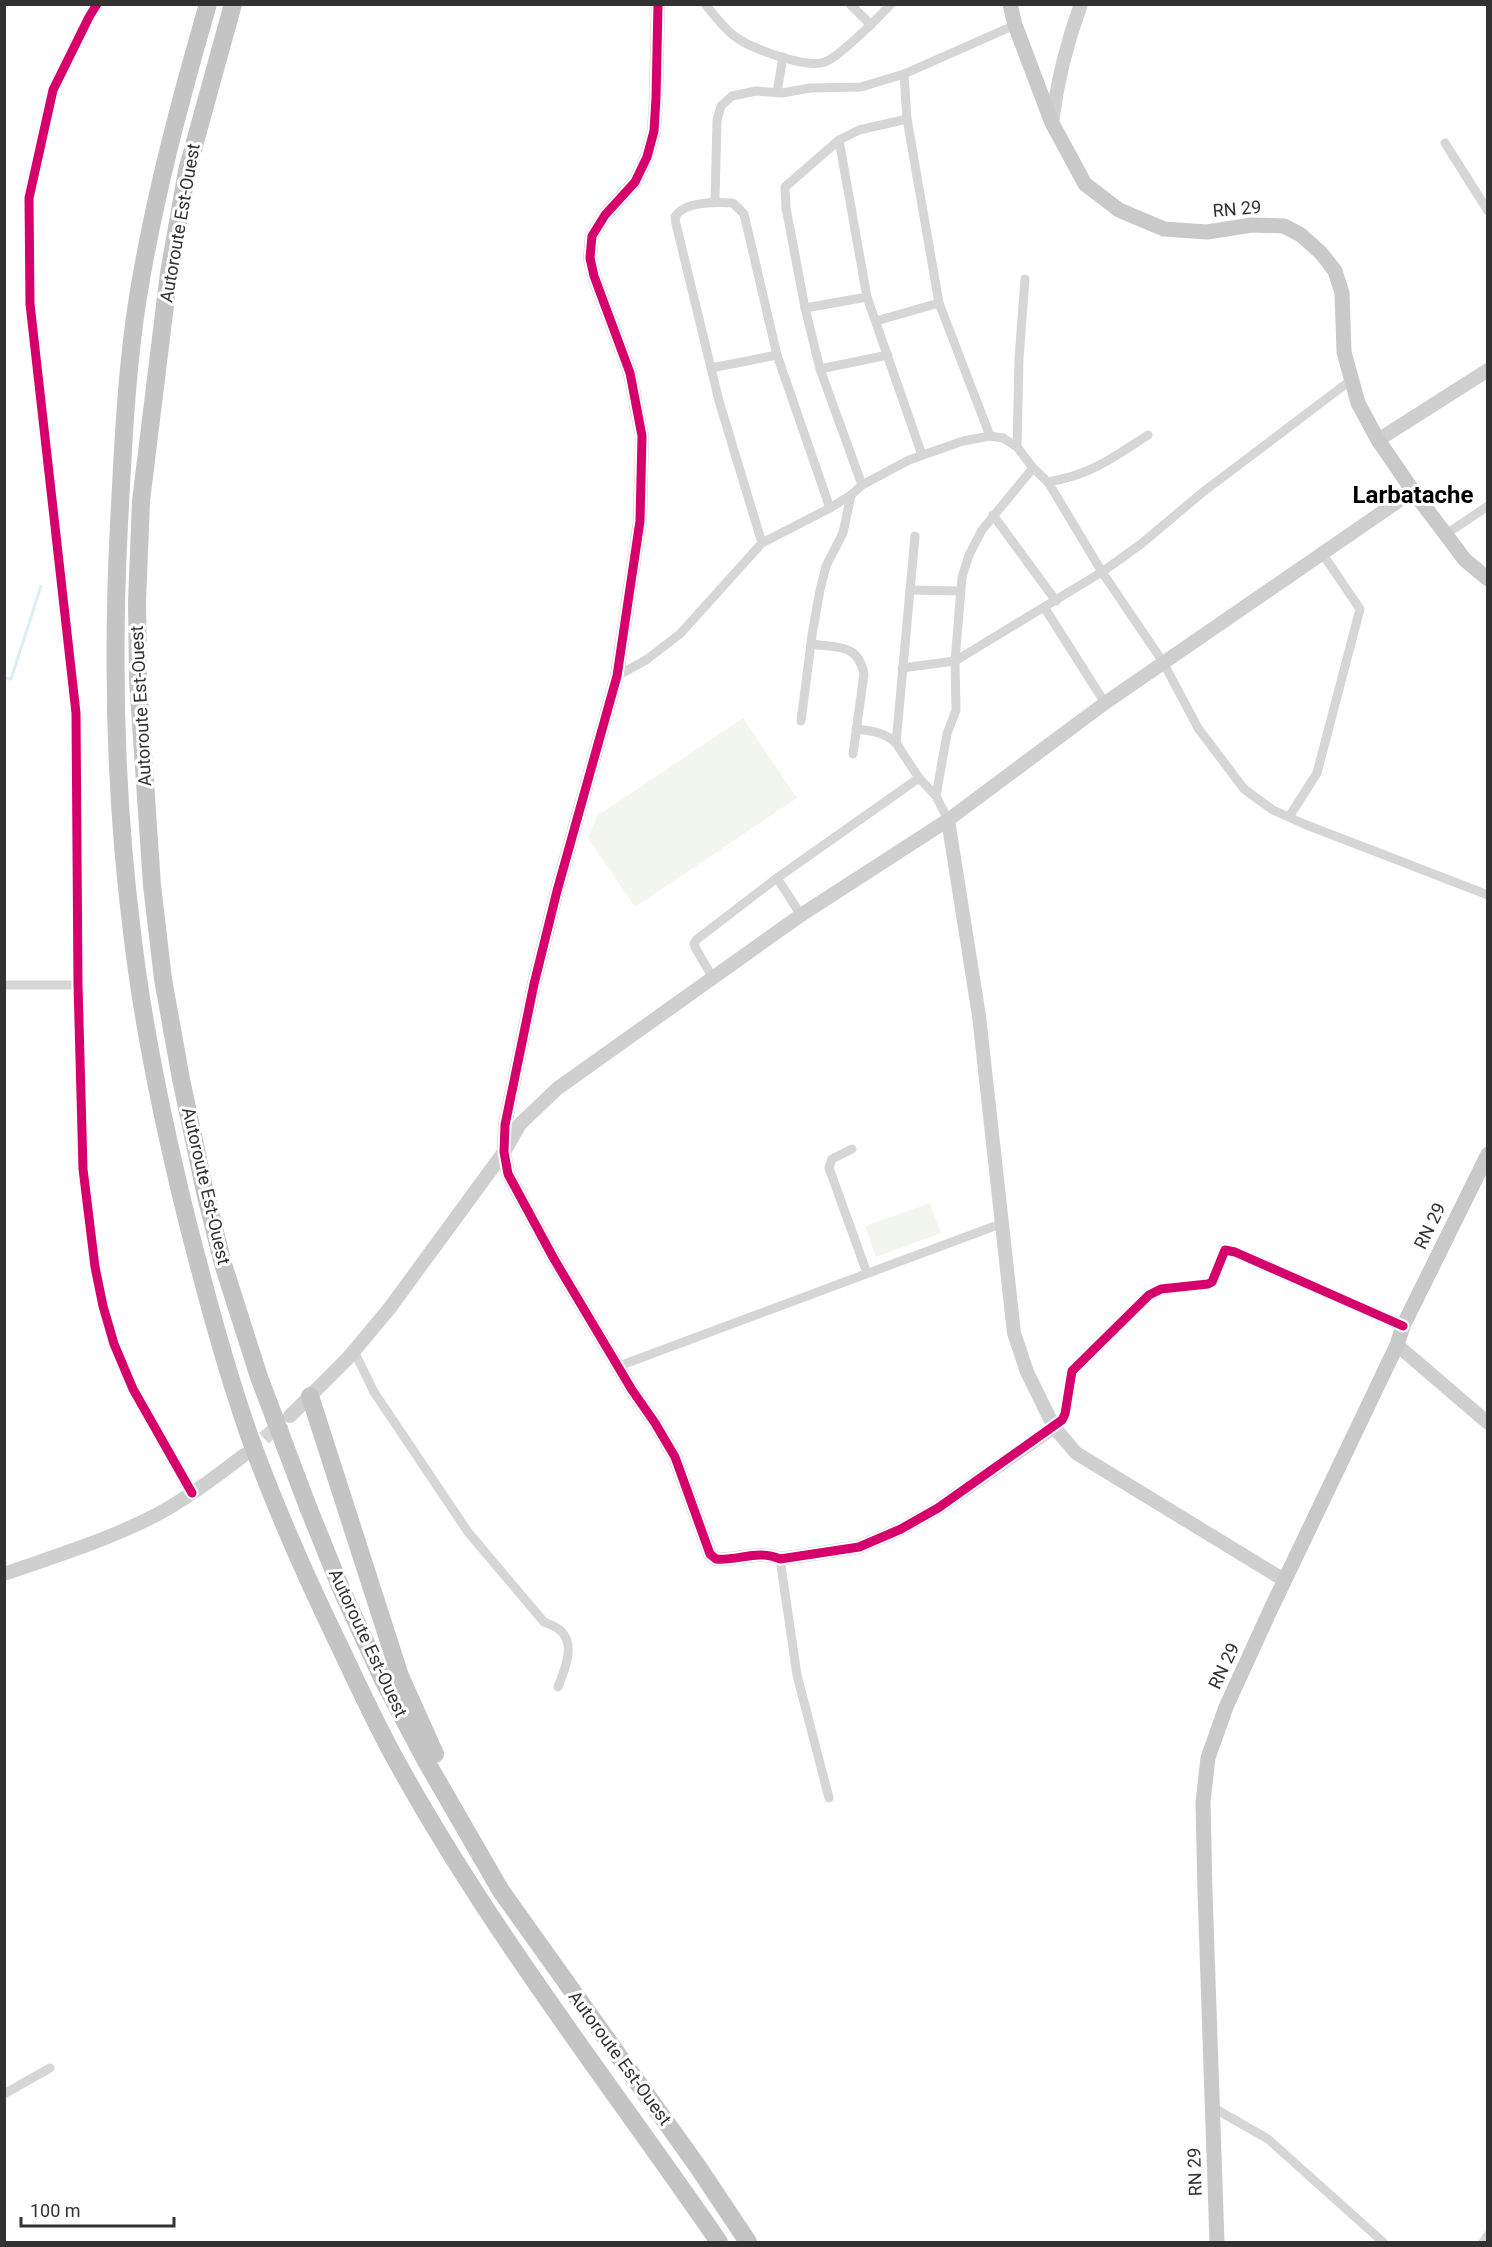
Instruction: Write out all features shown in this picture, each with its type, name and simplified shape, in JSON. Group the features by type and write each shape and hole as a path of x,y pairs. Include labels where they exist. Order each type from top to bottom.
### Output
{"highway":[{"name":"Autoroute Est-Ouest","path":"208,4 172,134 138,299 128,384 116,585 115,667 124,864 132,936 161,1106 201,1274 232,1386 280,1514 360,1690 391,1752 425,1811 506,1941 719,2242"},
{"name":"Autoroute Est-Ouest","path":"233,4 187,171 169,273 141,501 137,602 138,680 152,885 163,980 205,1192 224,1264 259,1377 312,1518 342,1591 383,1680 426,1761 501,1891 698,2166 748,2242"},
{"path":"310,1396 400,1676 476,1846"}],"main road":[{"name":"RN 29","path":"1010,4 1015,25 1052,123 1084,183 1119,210 1164,229 1207,231 1263,225 1284,226 1301,235 1321,253 1335,271 1342,293 1344,352 1359,403 1378,440 1413,491 1465,560 1488,579"},
{"name":"RN 29","path":"1217,2242 1203,1802 1208,1758 1226,1707 1284,1580 1397,1345 1403,1326 1488,1154"}],"street":[{"path":"97,4 88,17 53,90 29,198 30,304 76,713 78,985 83,1169 95,1267 114,1344 133,1389 192,1493"},
{"path":"658,4 654,131 647,158 635,182 605,215 592,236 590,258 594,276 630,373 642,436 640,521 618,676 560,880 534,984 505,1125 504,1152 508,1173 554,1259 675,1457 710,1554 716,1559 759,1554 770,1555 780,1560 859,1547 901,1529 938,1508 1062,1420 1072,1371 1154,1292 1212,1282 1226,1251 1235,1252 1403,1326"},
{"path":"705,4 734,36 751,46 783,57 825,63 871,25 891,4"},
{"path":"850,4 871,25"},
{"path":"1052,123 1055,96 1072,28 1082,4"},
{"path":"715,201 717,120 721,106 732,96 756,91 861,87 904,74 1015,25"},
{"path":"777,92 783,57"},
{"path":"904,74 907,119 939,303 990,436"},
{"path":"862,485 820,369 805,308 786,208 785,187 788,182 839,140 859,130 907,119"},
{"path":"839,140 867,297 922,455"},
{"path":"1445,143 1488,212"},
{"path":"762,543 719,401 675,217 681,210 715,201 733,203 744,214 777,355 830,508"},
{"path":"1017,447 1019,359 1025,279"},
{"path":"805,308 867,297"},
{"path":"876,321 939,303"},
{"path":"711,368 777,355"},
{"path":"820,369 888,355"},
{"path":"1378,440 1488,370"},
{"path":"902,668 955,661 1102,573 1203,492 1351,380"},
{"path":"1048,482 1075,477 1106,462 1148,435"},
{"path":"618,676 646,660 680,634 762,543 830,508 862,485 909,459 963,441 990,436 1003,438 1017,447 1033,468 1048,482 1102,573 1163,663 1198,728 1244,789 1273,810 1289,817 1488,895"},
{"path":"936,796 947,734 956,710 955,661 959,591 969,555 993,515 1033,468"},
{"path":"290,1416 354,1351 389,1309 504,1152 520,1124 558,1088 801,915 948,820 1105,703 1413,491"},
{"path":"801,721 810,644 826,566 843,533 851,495"},
{"path":"1446,534 1488,506"},
{"path":"993,515 1056,601"},
{"path":"896,743 915,536"},
{"path":"1289,817 1317,772 1360,609 1322,553"},
{"path":"910,590 959,591"},
{"path":"1044,607 1105,703"},
{"path":"810,644 843,649 856,654 862,661 864,674 853,754"},
{"path":"856,729 889,736 919,778 936,796 948,820 979,1016 1014,1334 1027,1372 1054,1427 1076,1453 1284,1580"},
{"path":"713,978 696,949 696,940 777,878 919,778"},
{"path":"777,878 801,915"},
{"path":"4,985 78,985"},
{"path":"852,1149 832,1159 830,1168 867,1273"},
{"path":"619,1366 1003,1223"},
{"path":"1397,1345 1488,1423"},
{"path":"354,1351 374,1392 468,1532 544,1622 561,1630 567,1640 568,1659 558,1687"},
{"path":"4,1574 157,1515 244,1455"},
{"path":"780,1560 797,1675 830,1798"},
{"path":"4,2094 50,2068"},
{"path":"1212,2107 1268,2139 1383,2242"},
{"path":"1483,2242 1488,2235"}],"shaded area":[{"path":"743,718 797,798 635,907 588,838 597,816"},
{"path":"930,1203 941,1233 876,1257 865,1226"}],"waterway":[{"path":"4,678 11,679 41,586"}],"tunnel":[{"path":"248,1452 284,1421"}],"cycle path":[{"path":"97,4 53,90 29,198 30,304 76,713 78,985 83,1169 95,1267 114,1344 133,1389 192,1493"},
{"path":"658,4 654,131 647,157 635,182 605,215 592,236 590,258 594,276 630,373 642,436 640,521 617,676 557,891 534,984 505,1125 504,1152 508,1174 554,1259 675,1457 710,1554 716,1559 756,1555 780,1559 859,1547 901,1529 938,1508 1062,1420 1072,1371 1149,1295 1161,1289 1212,1282 1225,1250 1235,1252 1403,1326"}],"district":[{"name":"Larbatache","path":"1413,495"}]}
